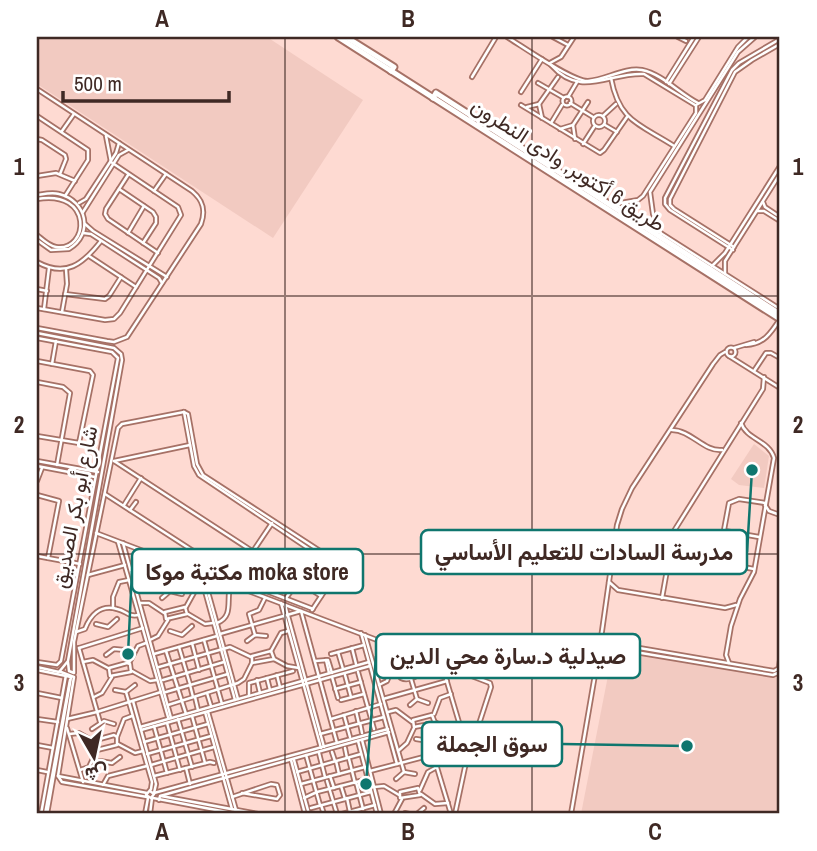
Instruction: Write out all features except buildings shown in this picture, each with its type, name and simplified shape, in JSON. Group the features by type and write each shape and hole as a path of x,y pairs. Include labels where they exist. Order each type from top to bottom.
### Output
{"street":[{"name":"طريق 6 أكتوبر, وادى النطرون","path":"338,37 393,69"},
{"name":"طريق 6 أكتوبر, وادى النطرون","path":"346,37 780,315"},
{"path":"472,77 496,37"},
{"path":"507,37 577,82 587,84 611,77"},
{"path":"553,37 568,46"},
{"path":"550,64 561,57 574,37"},
{"path":"678,37 686,41"},
{"path":"666,85 696,37"},
{"path":"662,170 674,146 703,107 738,47 748,37"},
{"path":"696,104 704,101 741,49 755,37"},
{"path":"732,247 674,209 669,201 736,65 780,39"},
{"path":"716,104 740,68 780,44"},
{"path":"561,57 563,72"},
{"path":"521,92 542,59"},
{"path":"550,64 558,76"},
{"path":"556,70 586,81 642,74 703,107"},
{"path":"526,108 539,104 563,72"},
{"path":"611,77 617,103 627,117 674,146"},
{"path":"551,123 563,104 561,103 577,82"},
{"path":"538,83 572,99 570,103"},
{"path":"37,89 197,195 204,212 201,224 162,285 131,332 120,340 107,341 37,328"},
{"path":"570,103 593,117 603,116 617,103"},
{"path":"563,104 568,106 570,103"},
{"path":"560,129 573,125 588,103"},
{"path":"539,104 542,118"},
{"path":"640,199 650,188 688,128 696,113 696,104"},
{"path":"521,105 601,153 627,117"},
{"path":"62,131 75,114"},
{"path":"37,116 86,147 89,153 88,160 65,196"},
{"path":"603,116 605,125"},
{"path":"583,144 594,127 593,117"},
{"path":"573,125 575,139"},
{"path":"594,127 605,125 617,132"},
{"path":"37,308 105,320 114,319 180,218 181,212 112,163 106,135"},
{"path":"37,139 65,155 60,174"},
{"path":"83,212 112,163 119,143"},
{"path":"78,204 86,199 121,153 130,150"},
{"path":"732,247 780,166"},
{"path":"37,176 60,174 75,181"},
{"path":"128,174 104,214 158,253"},
{"path":"154,191 166,174"},
{"path":"712,266 727,254 780,174"},
{"path":"650,188 651,204 661,234"},
{"path":"119,189 155,214 157,220 143,243"},
{"path":"37,197 55,193 65,196 78,204 85,224 76,244 64,250 51,250 37,240"},
{"path":"37,197 62,200 76,209 81,222 77,238 66,246 55,247 37,235"},
{"path":"651,204 640,199 615,204 725,274 738,287 780,315 767,337 758,343 734,348 718,356 632,488 622,509 601,637 603,641 774,671 779,668 780,660"},
{"path":"763,202 765,207 780,219"},
{"path":"128,233 144,206"},
{"path":"757,211 764,211 780,219"},
{"path":"85,224 148,269 160,279 162,285"},
{"path":"83,233 89,233 148,269 167,277"},
{"path":"37,262 50,268 66,269 89,257 101,241"},
{"path":"725,274 727,254"},
{"path":"89,257 136,287"},
{"path":"44,309 50,268"},
{"path":"62,312 66,269"},
{"path":"65,294 105,299 121,277"},
{"path":"37,289 47,291"},
{"path":"37,335 77,343"},
{"path":"37,335 77,343"},
{"path":"52,364 57,341"},
{"name":"شارع أبو بكر الصديق","path":"37,666 58,665 61,661 79,584 80,564 86,546 116,381 118,355 114,348 77,343"},
{"path":"734,348 738,362"},
{"path":"725,352 780,388"},
{"path":"729,356 735,353"},
{"path":"754,371 766,353 780,358"},
{"path":"37,361 90,371 92,374 79,441 77,443 37,436"},
{"path":"662,598 674,531 763,389 764,377"},
{"path":"37,382 64,387 70,393 57,465"},
{"path":"763,389 775,384"},
{"path":"100,722 83,662 74,642 120,425 184,412 188,414 192,445 203,475 340,564 309,614"},
{"path":"677,421 681,430"},
{"path":"741,424 746,433"},
{"path":"672,430 681,430 713,450 723,449"},
{"path":"729,664 726,655 733,617 755,569 774,456 770,448 746,433 735,432"},
{"path":"113,461 192,445"},
{"path":"713,450 716,463"},
{"path":"113,461 321,597"},
{"path":"37,464 70,469"},
{"path":"37,464 57,465 98,475"},
{"path":"37,464 37,481"},
{"path":"38,475 43,467"},
{"path":"123,506 141,478"},
{"path":"105,494 235,579 313,609"},
{"path":"37,495 59,502 48,558"},
{"path":"755,569 720,562 728,506 732,500 739,499 765,504 769,511 778,514"},
{"path":"130,510 136,502"},
{"path":"763,519 778,514"},
{"path":"204,587 196,589 186,607 188,614 205,624 222,621 230,605 228,592 231,584 272,522"},
{"path":"723,531 759,537"},
{"path":"96,534 489,682 491,685 453,814"},
{"path":"121,543 129,580 139,606 139,615 154,654 157,676 168,705 170,735 180,770"},
{"path":"121,543 136,590 169,720"},
{"path":"86,546 68,661 69,671 74,673 73,653 77,648 143,628"},
{"path":"37,556 80,564"},
{"path":"86,576 125,565"},
{"path":"149,586 151,570"},
{"path":"136,590 185,575 192,570"},
{"path":"202,573 207,592"},
{"path":"202,573 233,685"},
{"path":"113,608 113,597 119,582 129,580"},
{"path":"167,581 170,591"},
{"path":"286,598 298,582"},
{"path":"608,582 618,590 662,598 725,608 737,605"},
{"path":"607,595 618,590"},
{"path":"170,591 182,594"},
{"path":"162,598 170,591"},
{"path":"255,635 249,614 259,610 265,597"},
{"path":"139,606 149,603 164,613 168,620"},
{"path":"283,604 322,747"},
{"path":"164,613 186,607"},
{"path":"76,632 85,629 94,613 113,608 129,616 139,615"},
{"path":"725,608 733,617"},
{"path":"154,654 301,611"},
{"path":"301,611 338,745"},
{"path":"109,669 129,663 138,646 158,636 168,620 188,614"},
{"path":"286,615 288,631 322,747"},
{"path":"96,624 108,627 117,619"},
{"path":"182,635 191,626"},
{"path":"170,631 182,635"},
{"path":"251,657 271,651 279,635 288,631"},
{"path":"363,634 364,645 383,699 388,730 404,772"},
{"path":"363,634 381,704 398,751 399,763"},
{"path":"182,635 185,646"},
{"path":"247,641 255,635 266,636"},
{"path":"204,640 225,704"},
{"path":"192,643 199,670"},
{"path":"379,685 387,681 393,669 390,644"},
{"path":"331,654 364,645"},
{"path":"179,647 198,710"},
{"path":"158,668 234,647 251,657 253,663 244,679 233,685 168,705"},
{"path":"352,648 356,664"},
{"path":"106,655 114,649 125,650"},
{"path":"571,814 600,657 617,649 774,675 780,672"},
{"path":"166,650 186,714"},
{"path":"271,651 274,659"},
{"path":"338,652 344,669"},
{"path":"719,662 726,655"},
{"path":"163,680 212,666 225,659"},
{"path":"225,659 237,699"},
{"path":"253,663 274,659 287,666 299,667"},
{"path":"315,661 326,659 329,662 339,699 364,694"},
{"path":"83,662 93,660 109,669 112,677"},
{"path":"59,671 68,661"},
{"path":"129,663 132,671 150,681 157,676"},
{"path":"331,674 370,664"},
{"path":"140,728 344,669 370,664"},
{"path":"442,664 466,746 471,749"},
{"path":"37,666 74,677 58,776 235,811"},
{"path":"37,666 71,676 44,814"},
{"path":"93,697 102,694 112,677 132,671"},
{"path":"249,696 247,684 293,671"},
{"path":"409,671 420,671 418,675 411,678 401,678 409,671"},
{"path":"358,672 376,732"},
{"path":"166,692 228,674"},
{"path":"44,814 57,747 66,675"},
{"path":"277,675 280,687"},
{"path":"345,675 351,697"},
{"path":"267,678 270,690"},
{"path":"411,678 417,699"},
{"path":"49,781 57,747 58,722 70,680"},
{"path":"257,680 260,693"},
{"path":"383,699 447,681"},
{"path":"140,728 206,712 237,699 305,682"},
{"path":"335,689 361,682"},
{"path":"115,690 126,692 135,685"},
{"path":"126,692 140,728 145,753 160,796"},
{"path":"67,719 161,692"},
{"path":"37,693 62,698"},
{"path":"207,693 211,707"},
{"path":"451,694 440,698 433,715 435,722 451,732 461,729"},
{"path":"417,699 428,703"},
{"path":"410,705 417,699"},
{"path":"131,701 143,743"},
{"path":"331,719 381,704"},
{"path":"320,734 372,720 396,710 412,722 414,728 407,743 398,751"},
{"path":"356,711 362,733"},
{"path":"206,712 215,745"},
{"path":"206,712 235,811"},
{"path":"118,744 117,737 124,719 133,715"},
{"path":"344,715 350,737"},
{"path":"412,722 433,715"},
{"path":"191,716 205,763"},
{"path":"37,719 58,722"},
{"path":"178,719 192,766"},
{"path":"92,729 100,722 114,724"},
{"path":"414,728 435,722"},
{"path":"66,724 84,783"},
{"path":"143,743 208,724"},
{"path":"154,726 167,773"},
{"path":"262,766 388,730"},
{"path":"160,796 190,784 360,740 376,732"},
{"path":"69,734 79,733 95,742 97,750 88,767 80,771"},
{"path":"416,739 429,741 439,734"},
{"path":"95,742 114,735 117,737"},
{"path":"97,750 118,744 135,753 145,753 211,736"},
{"path":"360,740 361,754 379,812"},
{"path":"360,740 379,812"},
{"path":"429,741 453,814"},
{"path":"37,744 57,747"},
{"path":"103,785 108,776 215,745"},
{"path":"370,771 466,746"},
{"path":"345,748 363,809"},
{"path":"332,752 339,774"},
{"path":"319,753 326,779 332,788"},
{"path":"306,754 324,814"},
{"path":"297,772 361,754"},
{"path":"100,761 112,763 120,757"},
{"path":"292,759 308,811"},
{"path":"292,759 308,811"},
{"path":"154,776 214,763"},
{"path":"148,814 155,785 149,765"},
{"path":"301,784 365,767"},
{"path":"186,768 190,784"},
{"path":"420,792 428,772 437,768"},
{"path":"37,770 49,772"},
{"path":"404,772 415,774"},
{"path":"396,779 404,772"},
{"path":"330,776 334,802 340,814 375,805"},
{"path":"224,777 235,811"},
{"path":"304,798 368,779"},
{"path":"84,783 151,795"},
{"path":"160,796 199,783"},
{"path":"232,796 258,788 275,784 280,794 277,799 242,793"},
{"path":"341,786 351,812"},
{"path":"374,787 384,786 400,797 420,792"},
{"path":"258,788 259,796"},
{"path":"394,814 400,792 418,788 438,805 448,803"},
{"path":"176,792 177,799"},
{"path":"308,811 372,792"},
{"path":"160,796 201,806 258,814"},
{"path":"417,814 424,808"}],"shaded area":[{"path":"37,37 267,37 363,100 273,238 37,84"},
{"path":"754,444 769,456 764,488 739,485 731,479"},
{"path":"613,650 780,678 780,814 581,814"}],"place":[{"name":"مدرسة السادات للتعليم الأساسي","path":"752,470"},
{"name":"مكتبة موكا moka store","path":"128,654"},
{"name":"سوق الجملة","path":"687,746"},
{"name":"صيدلية د.سارة محي الدين","path":"366,784"}]}
